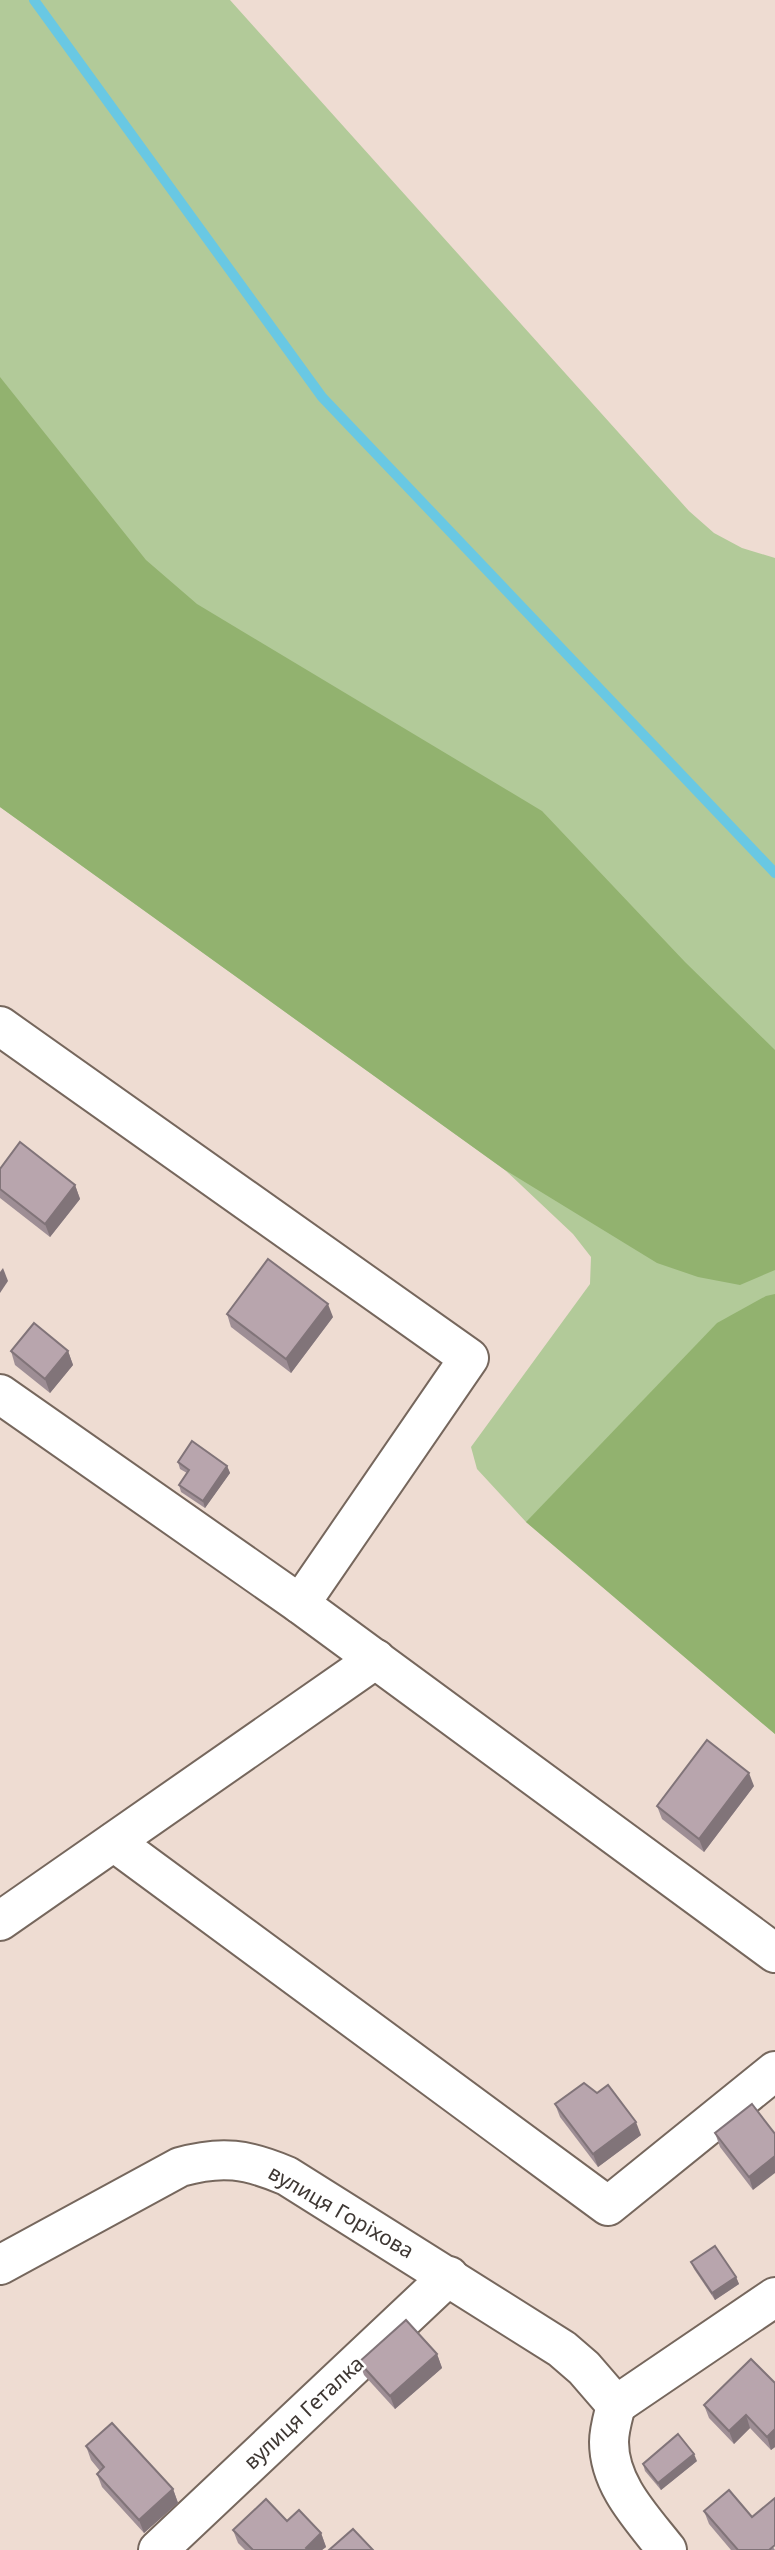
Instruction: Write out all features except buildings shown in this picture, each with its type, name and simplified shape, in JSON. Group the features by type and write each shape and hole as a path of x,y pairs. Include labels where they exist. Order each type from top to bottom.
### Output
{"street":[{"path":"0,1026 470,1358 300,1604"},
{"path":"0,1394 300,1604 775,1953"},
{"path":"0,1921 376,1659"},
{"path":"114,1842 608,2206 775,2071"},
{"name":"вулиця Горіхова","path":"0,2265 180,2166 205,2160 232,2159 259,2164 287,2176 562,2348 584,2368 616,2405"},
{"name":"вулиця Геталка","path":"158,2550 449,2276"},
{"path":"667,2550 626,2497 612,2468 609,2441 616,2405 775,2297"}],"green space":[{"path":"0,0 230,0 689,511 714,533 742,548 775,558 775,1734 526,1522 477,1469 471,1447 590,1284 591,1257 573,1234 505,1170 0,807"},
{"path":"0,377 146,560 197,604 542,811 685,962 775,1050 775,1270 740,1285 698,1277 657,1263 505,1170 0,807"},
{"path":"775,1294 775,1734 526,1522 717,1323 766,1296"}],"waterway":[{"path":"34,0 322,397 775,873"}]}
